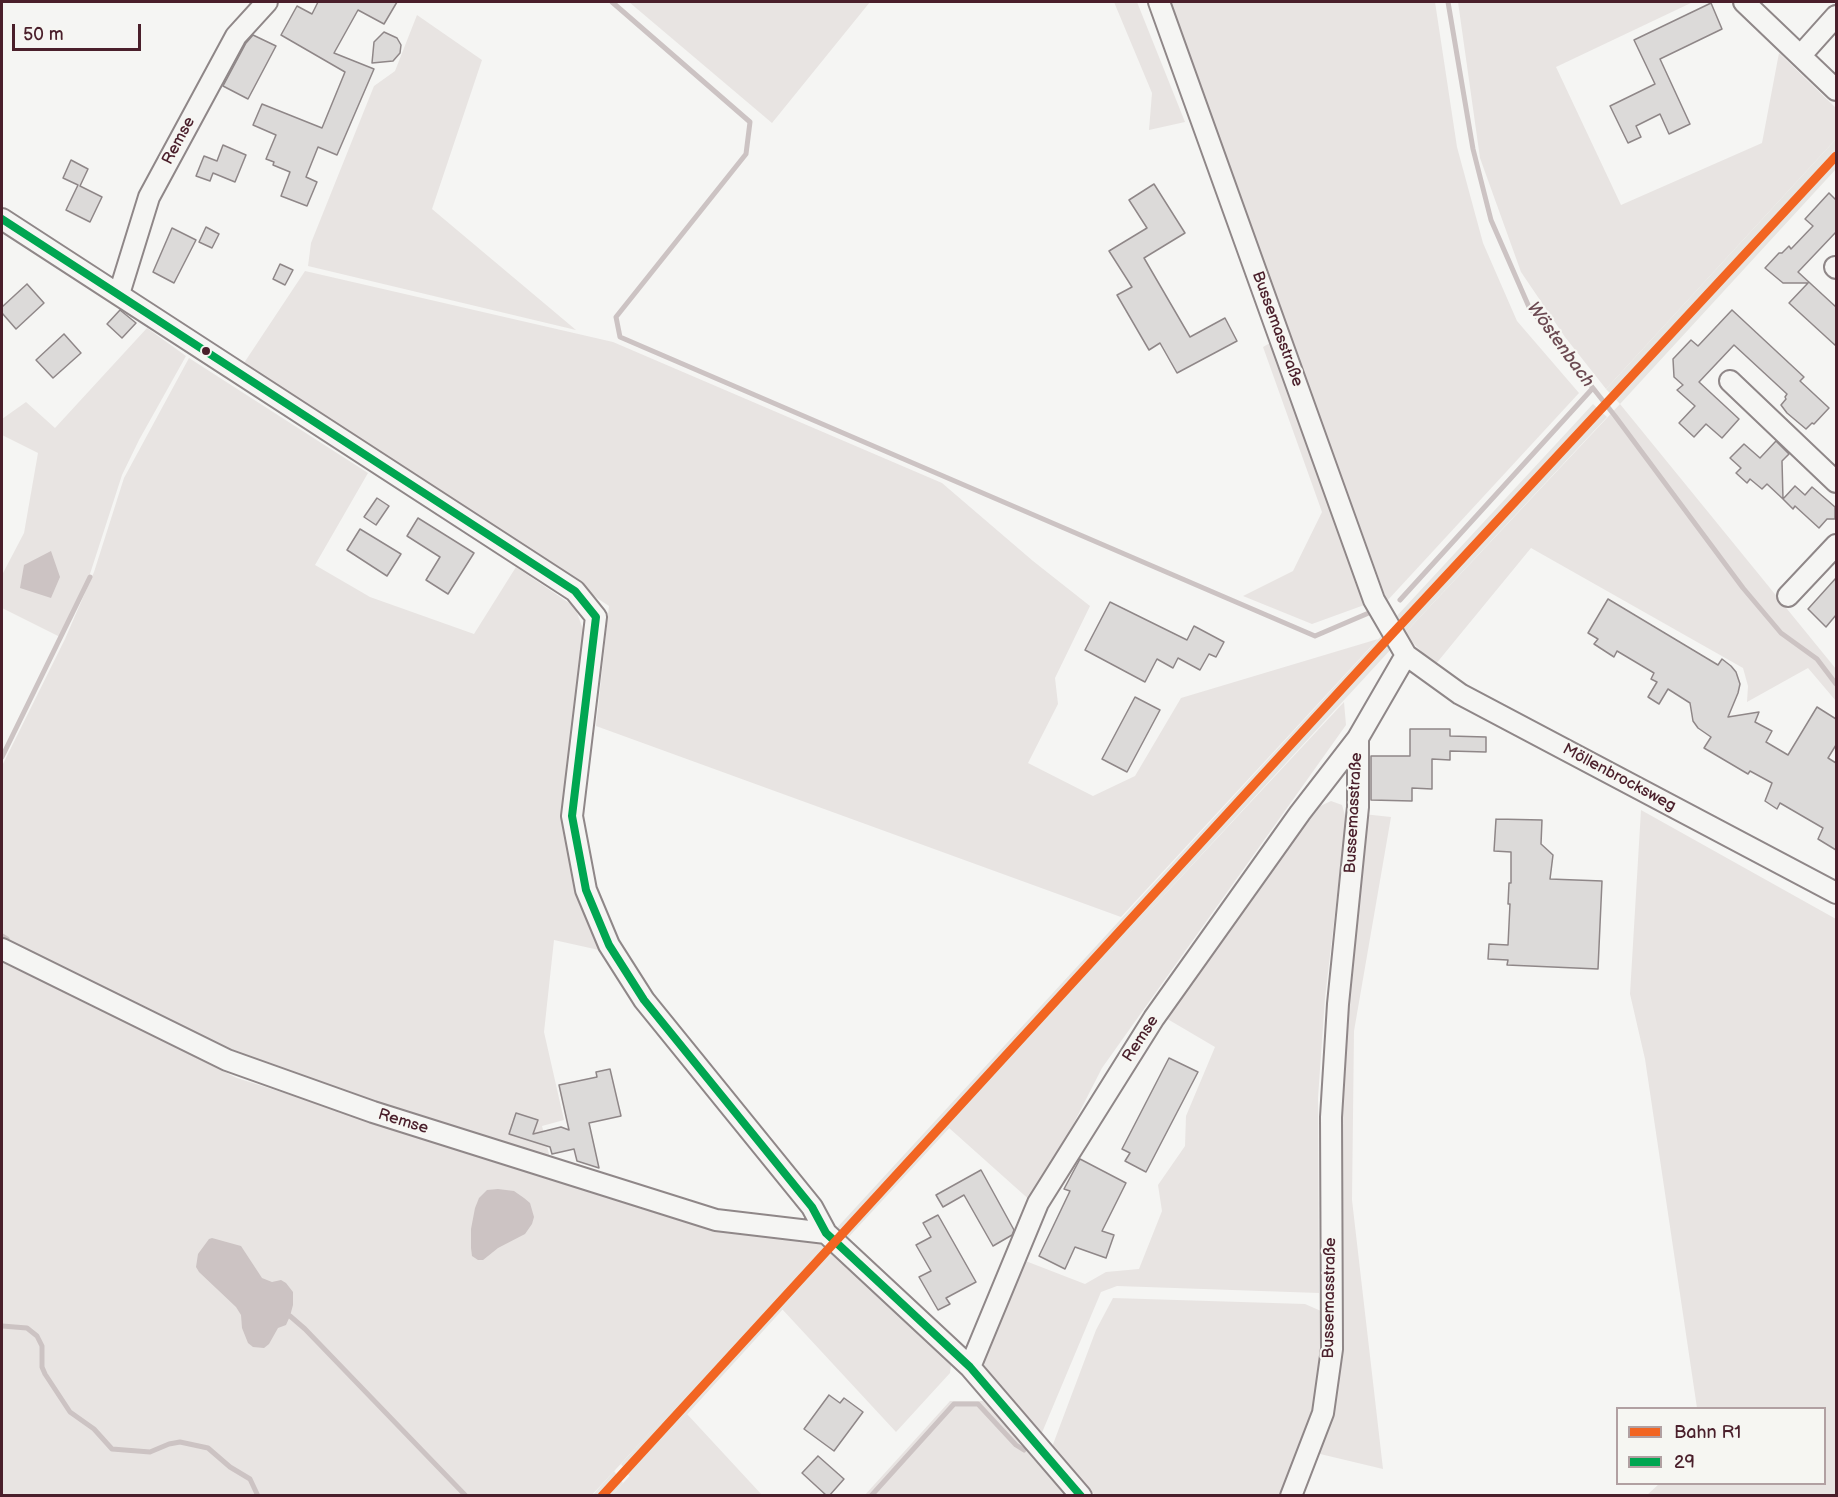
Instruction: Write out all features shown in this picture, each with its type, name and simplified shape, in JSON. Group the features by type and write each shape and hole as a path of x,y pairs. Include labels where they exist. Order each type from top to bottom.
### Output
{"street":[{"name":"Remse","path":"118,294 148,197 236,36 267,2"},
{"name":"Bussemasstraße","path":"1159,2 1374,600 1406,655 1358,738 1358,807 1338,1004 1331,1117 1332,1349 1323,1413 1291,1496"},
{"path":"1744,2 1836,90"},
{"path":"1801,55 1836,16"},
{"path":"2,219 576,591 596,617 572,816 586,890 609,945 644,1000 812,1207 826,1233 970,1367 1081,1496"},
{"path":"1730,381 1836,482"},
{"path":"1788,596 1836,545"},
{"name":"Möllenbrocksweg","path":"1406,655 1460,694 1836,893"},
{"name":"Remse","path":"970,1367 1038,1203 1154,1018 1300,813 1358,738"},
{"name":"Remse","path":"2,949 227,1060 373,1112 716,1220 826,1233"}],"shaded area":[{"path":"629,2 870,2 772,123"},
{"path":"1114,2 1137,2 1185,122 1149,130 1152,93"},
{"path":"1168,2 1435,2 1457,147 1483,243 1517,321 1579,393 1387,601"},
{"path":"1458,2 1693,2 1556,67 1621,205 1762,143 1779,53 1836,108 1836,139 1606,389 1565,337 1521,272 1480,158"},
{"path":"417,15 482,60 432,209 576,330 308,266 311,243 374,86 395,71"},
{"path":"1836,139 1836,169 1620,404 1606,389"},
{"path":"305,271 613,342 942,483 1033,561 1090,606 1055,678 1058,704 1028,763 1093,796 1135,776 1181,698 1378,639 1121,917 596,726 609,606 244,363"},
{"path":"147,328 186,356 122,475 89,577 62,638 2,608 2,575 24,533 38,453 2,435 2,419 26,402 55,428"},
{"path":"1277,339 1367,604 1312,624 1243,596 1293,571 1322,512 1263,347"},
{"path":"189,358 368,473 315,565 370,597 474,634 516,567 575,607 585,635 571,731 565,816 577,897 599,950 554,940 544,1032 564,1120 542,1126 551,1162 231,1054 2,938 2,766 65,639 94,572 124,478"},
{"path":"1593,404 1607,417 1404,634 1394,619"},
{"path":"1620,404 1836,669 1836,701 1808,668 1747,702 1748,686 1743,668 1531,548 1435,665 1404,634"},
{"path":"51,551 60,577 51,598 20,588 24,565"},
{"path":"1384,633 1393,647 845,1241 834,1231"},
{"path":"1344,702 1346,725 1102,1068 1033,1203 948,1127"},
{"path":"1331,801 1342,805 1346,819 1325,998 1318,1098 1319,1293 1117,1286 1101,1292 1041,1435 982,1367 990,1340 1023,1260 1085,1284 1106,1272 1139,1269 1162,1211 1158,1185 1185,1146 1186,1116 1215,1047 1164,1017 1314,809"},
{"path":"1641,810 1836,919 1836,1495 1647,1495 1658,1485 1826,1485 1826,1407 1697,1407 1645,1059 1630,994"},
{"path":"1363,814 1391,817 1354,1031 1352,1200 1383,1469 1316,1453 1339,1078"},
{"path":"2,961 237,1078 557,1179 825,1243 592,1495 2,1495"},
{"path":"487,1190 514,1191 524,1198 530,1203 534,1217 525,1234 498,1248 483,1260 478,1260 472,1256 471,1248 471,1229 475,1208 479,1198"},
{"path":"212,1238 241,1246 262,1278 272,1282 281,1280 293,1292 293,1305 286,1325 278,1328 269,1344 264,1348 253,1347 248,1343 242,1328 241,1315 236,1307 196,1267 198,1254"},
{"path":"825,1243 835,1252 630,1477 621,1464"},
{"path":"835,1252 952,1358 950,1373 896,1432 782,1309"},
{"path":"1113,1298 1305,1304 1321,1311 1320,1352 1313,1411 1279,1495 1095,1495 1052,1447 1096,1330"},
{"path":"950,1401 983,1401 1034,1454 1070,1496 864,1496"},
{"path":"687,1414 762,1495 612,1495"},
{"path":"614,1471 623,1483 612,1495 592,1496"}],"building":[{"path":"318,2 397,2 384,24 358,10 334,53 374,69 337,155 318,147 306,177 317,182 307,206 281,196 290,172 273,165 274,162 266,159 276,135 253,125 262,104 322,128 345,72 281,35 297,6 312,14"},
{"path":"1711,3 1722,29 1660,59 1690,124 1669,134 1660,114 1636,126 1641,137 1628,143 1610,106 1655,84 1634,40"},
{"path":"384,32 397,38 401,45 400,53 393,61 372,63 374,42"},
{"path":"253,35 276,46 248,99 223,86 246,43"},
{"path":"223,145 246,155 235,182 213,173 210,181 196,176 204,156 217,161"},
{"path":"71,160 88,169 80,186 102,197 90,222 66,210 78,185 63,178"},
{"path":"1154,184 1185,233 1144,258 1190,337 1225,318 1237,341 1177,373 1160,343 1149,350 1117,295 1132,287 1109,251 1147,228 1129,200"},
{"path":"1829,193 1836,200 1836,232 1798,272 1836,307 1836,346 1789,303 1808,283 1783,283 1765,268 1779,253 1789,246 1791,249 1813,226 1805,219"},
{"path":"206,227 219,234 212,248 199,242"},
{"path":"172,228 196,240 174,283 153,272"},
{"path":"280,264 293,270 285,285 273,279"},
{"path":"27,284 44,303 16,329 2,313 2,307"},
{"path":"120,310 136,323 122,338 107,324"},
{"path":"1732,310 1804,377 1800,381 1829,408 1814,424 1812,423 1806,429 1787,413 1781,405 1787,394 1734,345 1699,382 1739,419 1722,438 1706,424 1694,437 1679,423 1695,406 1677,390 1683,385 1674,377 1673,359 1691,340 1698,346"},
{"path":"64,334 81,353 53,378 36,360"},
{"path":"1776,441 1789,454 1782,461 1783,499 1767,484 1762,489 1750,479 1747,483 1736,473 1741,468 1730,458 1744,444 1760,458"},
{"path":"1795,486 1805,495 1812,487 1835,507 1835,519 1827,519 1819,528 1795,506 1793,509 1783,499"},
{"path":"377,498 389,506 376,525 364,517"},
{"path":"418,518 474,553 448,594 426,580 440,557 407,536"},
{"path":"360,529 401,554 387,576 347,550"},
{"path":"1836,578 1836,615 1826,627 1808,609"},
{"path":"1608,599 1718,665 1722,659 1731,666 1740,684 1728,717 1759,712 1755,722 1772,731 1766,742 1788,755 1817,707 1836,719 1836,745 1828,758 1836,763 1836,850 1818,839 1823,828 1780,803 1777,809 1765,801 1772,783 1750,771 1748,774 1704,748 1711,737 1698,728 1693,721 1690,703 1668,689 1659,704 1648,697 1657,682 1651,679 1654,673 1617,651 1614,657 1594,644 1598,639 1588,633"},
{"path":"1110,602 1187,640 1194,626 1224,642 1216,657 1209,654 1200,670 1178,658 1173,668 1157,659 1145,682 1085,650"},
{"path":"1135,697 1160,710 1127,772 1102,759"},
{"path":"1410,729 1450,729 1450,736 1486,737 1486,752 1450,751 1450,760 1432,759 1432,789 1412,788 1412,801 1371,800 1371,756 1410,756"},
{"path":"1496,819 1542,820 1541,844 1553,855 1550,879 1602,881 1598,969 1507,965 1508,960 1488,959 1489,944 1508,945 1511,852 1494,851"},
{"path":"1169,1058 1198,1072 1146,1172 1125,1161 1130,1153 1122,1149"},
{"path":"610,1069 621,1116 589,1123 599,1168 577,1161 574,1149 552,1154 550,1147 509,1134 516,1113 538,1120 533,1134 561,1127 569,1130 559,1085 597,1077 596,1072"},
{"path":"1080,1159 1126,1183 1102,1231 1114,1235 1106,1258 1075,1247 1065,1269 1039,1256 1070,1191 1064,1189"},
{"path":"981,1170 1014,1230 1012,1235 993,1246 964,1195 943,1207 936,1195"},
{"path":"938,1215 976,1282 946,1298 950,1304 938,1310 919,1277 931,1271 916,1245 931,1237 923,1223"},
{"path":"829,1395 840,1403 844,1398 863,1412 834,1451 804,1429"},
{"path":"818,1456 844,1479 829,1496 802,1473"}],"waterway":[{"path":"612,2 750,122 746,154 616,317 620,337 1315,636 1371,612"},
{"name":"Wöstenbach","path":"1448,2 1473,149 1491,220 1529,307 1615,416 1743,588 1781,633 1817,659 1836,684"},
{"path":"1400,600 1592,389"},
{"path":"2,757 90,577"},
{"path":"2,936 7,939"},
{"path":"290,1316 466,1496"},
{"path":"2,1326 27,1328 37,1336 42,1346 42,1367 45,1374 70,1412 94,1429 112,1449 150,1452 180,1442 208,1448 230,1467 250,1479 258,1496"},
{"path":"871,1496 954,1404 978,1404 1016,1445 1024,1450"}],"rail line":[{"name":"R1","path":"602,1496 1393,633 1836,156"}],"transit line":[{"name":"29","path":"2,219 575,591 596,617 572,816 586,890 609,945 644,1000 812,1207 826,1233 970,1367 1081,1496"}]}
